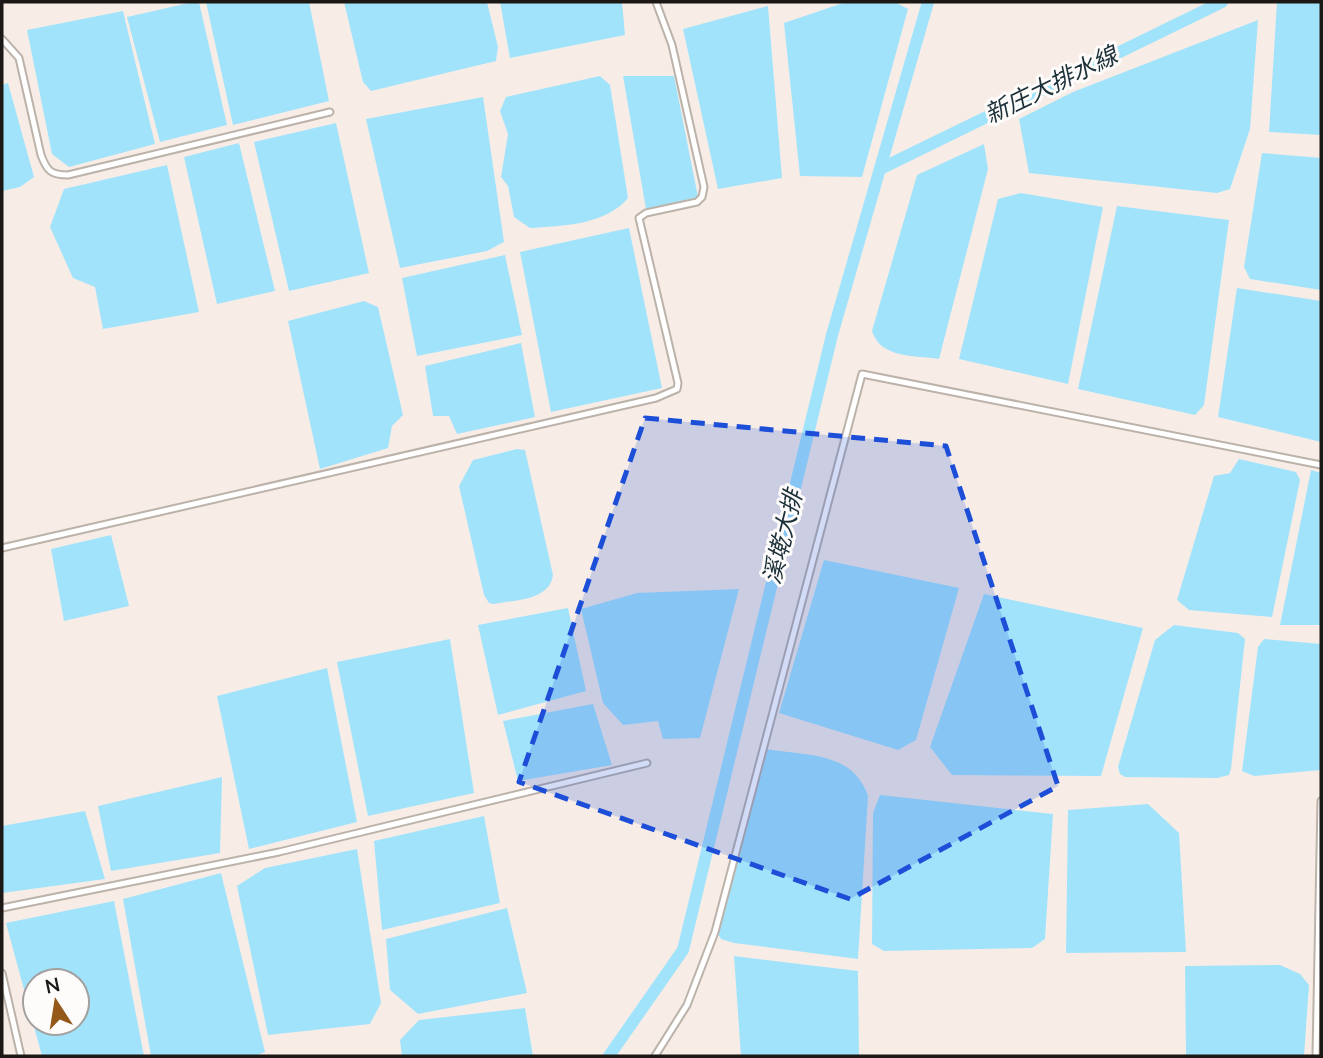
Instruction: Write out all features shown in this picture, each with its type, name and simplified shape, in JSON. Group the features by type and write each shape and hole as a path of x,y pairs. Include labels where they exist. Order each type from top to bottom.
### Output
{"lane":[{"path":"2,548 656,398 677,389 678,383 639,218 646,213 697,202 702,197 704,187 672,45 656,2"},
{"path":"2,38 19,58 41,155 47,170 54,175 68,175 330,112"},
{"path":"655,1056 687,1005 715,932 862,374 1321,465"},
{"path":"2,908 291,849 648,763"},
{"path":"1316,1056 1321,801"},
{"path":"2,973 21,1056"}],"highlighted area":[{"path":"645,418 946,446 1058,786 850,899 519,782"}],"water":[{"path":"199,2 227,125 160,142 127,17"},
{"path":"206,2 309,2 329,101 233,125"},
{"path":"344,2 487,2 498,47 496,61 371,91 363,82"},
{"path":"500,2 622,2 625,35 510,58"},
{"path":"846,2 895,2 908,9 862,177 800,176 784,23"},
{"path":"1277,2 1321,2 1321,135 1269,132"},
{"path":"768,6 782,178 718,189 683,29"},
{"path":"123,11 155,144 69,167 52,154 27,30"},
{"path":"1258,20 1250,129 1230,189 1217,193 1029,173 1019,119 1073,92"},
{"path":"600,76 610,85 628,198 619,207 596,219 569,225 530,228 514,217 508,186 501,177 508,134 500,111 506,97"},
{"path":"623,76 674,76 698,197 646,209"},
{"path":"8,83 34,177 20,187 2,191 2,85"},
{"path":"483,97 504,242 487,251 400,268 366,119"},
{"path":"336,123 369,273 289,291 254,142"},
{"path":"239,143 275,291 217,304 184,157"},
{"path":"984,144 988,169 939,359 891,351 876,340 872,331 917,175"},
{"path":"1262,153 1321,158 1321,290 1250,279 1244,267"},
{"path":"167,165 199,312 103,329 95,287 73,278 50,227 64,189"},
{"path":"1021,193 1103,207 1068,384 959,359 998,199"},
{"path":"1117,206 1229,220 1204,405 1195,415 1078,389"},
{"path":"629,228 662,388 551,412 520,252"},
{"path":"505,255 522,335 417,356 402,278"},
{"path":"1237,288 1321,301 1321,442 1218,417"},
{"path":"364,301 378,307 403,415 392,426 388,448 320,469 288,321"},
{"path":"521,343 535,417 457,434 449,416 433,416 425,366"},
{"path":"517,449 525,450 553,575 546,590 539,594 522,600 494,604 489,603 484,595 459,486 473,460"},
{"path":"1239,459 1296,472 1300,480 1272,617 1189,610 1177,600 1214,476 1230,473"},
{"path":"1311,470 1321,473 1321,625 1280,625"},
{"path":"111,535 129,606 64,621 51,549"},
{"path":"824,560 959,588 916,740 898,750 779,713"},
{"path":"739,589 700,738 663,739 658,721 623,725 603,703 581,609 637,593"},
{"path":"984,594 1143,628 1101,776 952,775 930,747"},
{"path":"568,608 586,691 498,715 478,625"},
{"path":"1174,625 1238,633 1245,639 1229,775 1217,778 1125,777 1120,774 1118,767 1155,640"},
{"path":"450,639 474,793 368,816 337,662"},
{"path":"1264,639 1321,644 1321,770 1254,776 1242,771 1258,647"},
{"path":"327,668 357,822 249,849 217,696"},
{"path":"593,704 612,765 518,781 503,721"},
{"path":"766,749 812,755 840,763 861,781 868,796 858,959 734,943 721,939 714,928"},
{"path":"222,777 220,853 111,871 98,806"},
{"path":"880,795 1053,814 1045,939 1032,948 884,951 872,944 873,813"},
{"path":"1148,804 1179,833 1186,952 1066,953 1068,810"},
{"path":"85,811 105,879 2,893 2,826"},
{"path":"484,816 500,903 382,930 374,841"},
{"path":"357,849 381,1003 370,1024 268,1035 237,886 265,868"},
{"path":"221,873 265,1052 255,1056 151,1056 123,899"},
{"path":"114,901 144,1056 42,1056 37,1037 91,1037 91,967 21,967 21,978 6,923"},
{"path":"507,908 527,993 418,1014 390,990 386,939"},
{"path":"734,956 858,971 859,1056 741,1056"},
{"path":"1280,965 1300,974 1309,985 1304,1056 1186,1056 1185,966"},
{"path":"525,1008 533,1056 402,1056 400,1040 419,1020"}],"waterway":[{"name":"溪墘大排","path":"609,1056 683,950 832,335 928,2"},
{"name":"新庄大排水線","path":"880,169 1222,2"}]}
